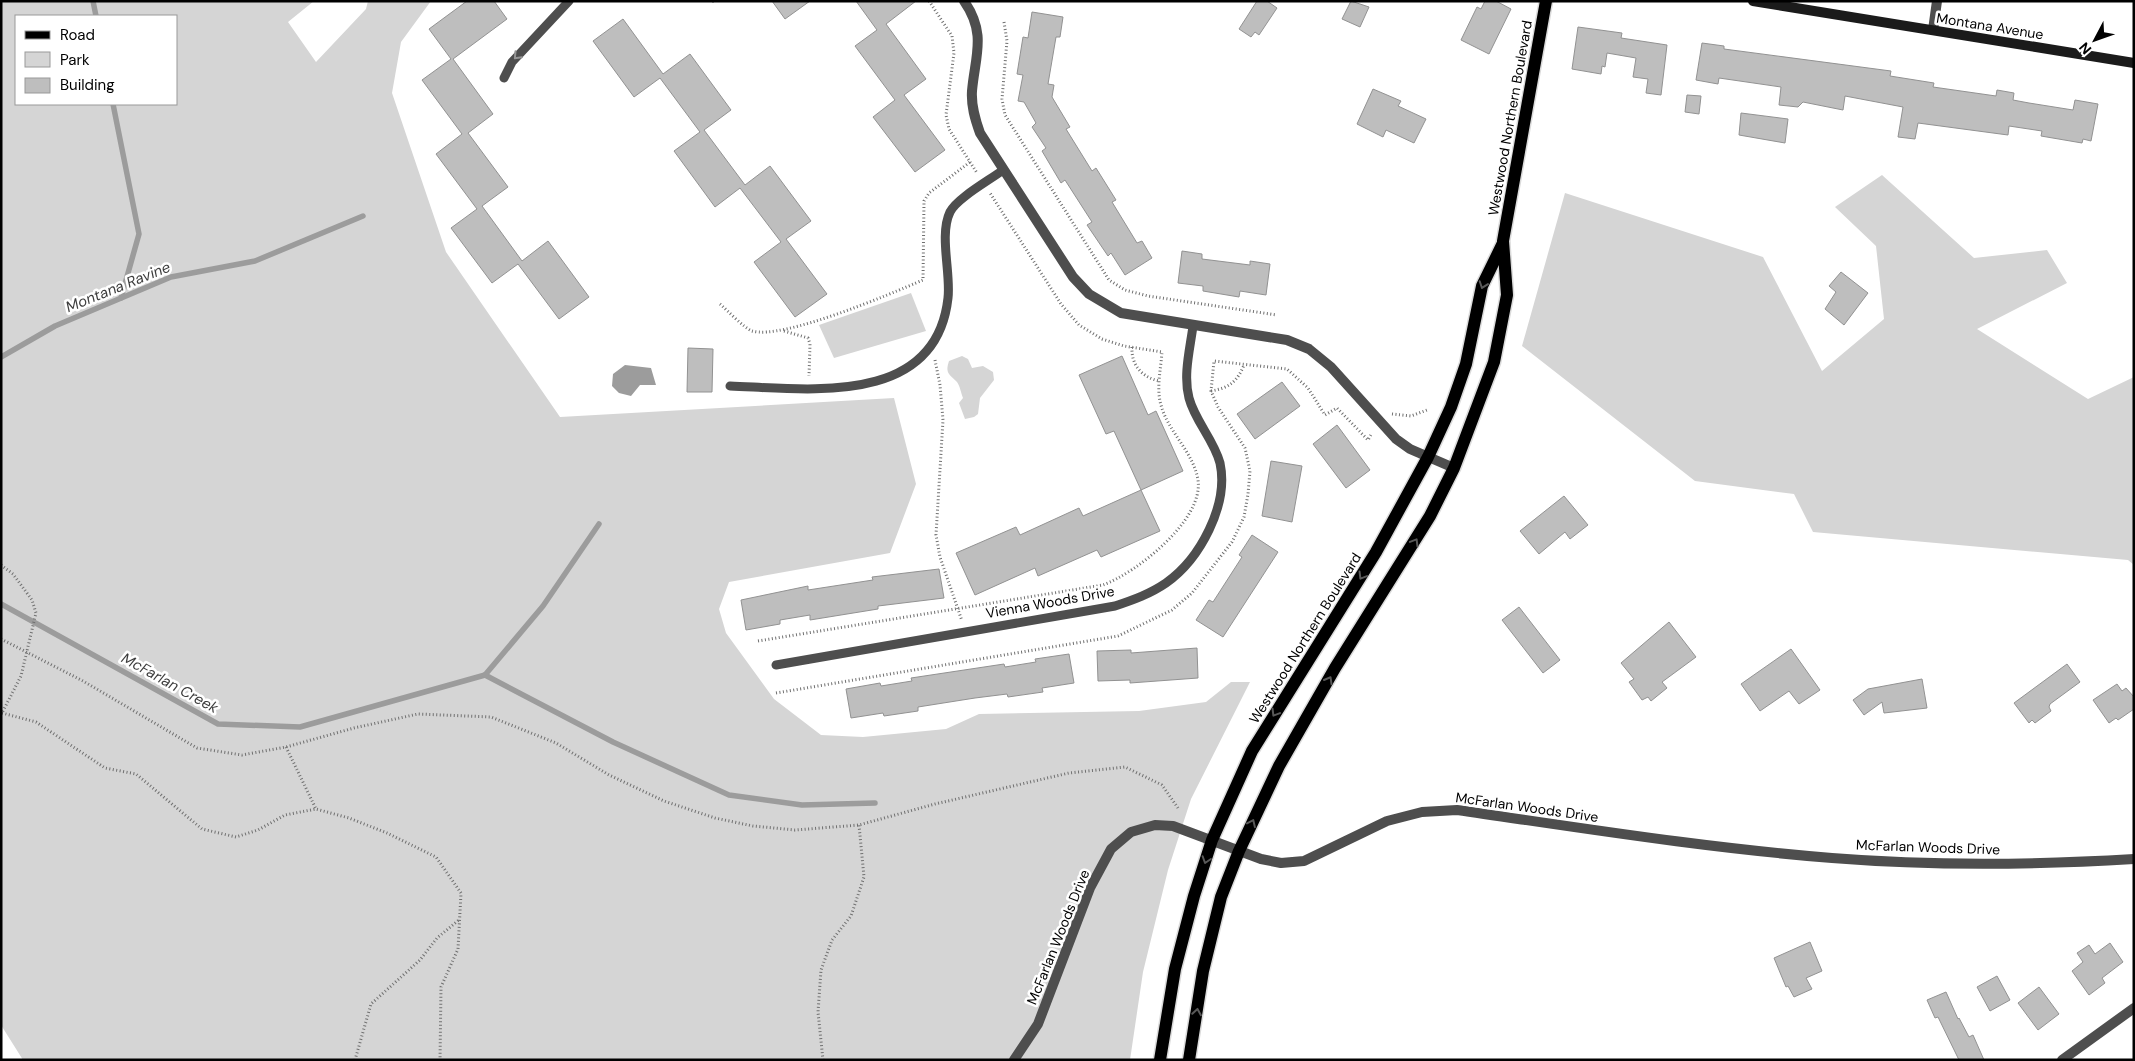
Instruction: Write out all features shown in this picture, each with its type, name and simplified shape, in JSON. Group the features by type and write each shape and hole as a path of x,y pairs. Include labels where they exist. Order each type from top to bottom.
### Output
{"main road":[{"name":"Westwood Northern Boulevard","path":"1189,1060 1203,971 1221,896 1239,851 1278,766 1335,668 1425,524 1454,468 1494,362 1507,295 1503,241 1546,1"},
{"name":"Westwood Northern Boulevard","path":"1160,1060 1174,969 1212,840 1252,751 1376,552 1428,457 1451,407 1466,364 1482,286 1503,241"}],"street":[{"path":"964,1 975,21 979,38 979,52 972,91 974,119 984,142 1073,277 1089,294 1121,313 1286,340 1309,349 1331,367 1396,439 1428,457 1454,468"},
{"name":"Montana Avenue","path":"1753,1 2134,63"},
{"path":"1933,30 1937,1"},
{"name":"McFarlan Woods Drive","path":"1014,1060 1038,1024 1090,888 1111,849 1132,832 1155,825 1173,826 1239,851 1281,864 1304,861 1387,821 1422,812 1457,810 1725,848 1833,858 1958,863 2076,863 2134,859"},
{"path":"2062,1060 2134,1008"}],"lane":[{"path":"504,78 512,62 569,1"},
{"path":"730,386 808,389 852,387 874,382 910,366 933,347 947,311 949,295 946,227 950,211 1003,170"},
{"name":"Vienna Woods Drive","path":"776,665 1115,606 1143,597 1159,587 1187,563 1198,547 1220,502 1220,463 1189,398 1187,377 1193,326"}],"path":[{"path":"758,641 1103,585 1119,579 1150,558 1176,532 1194,502 1198,482 1194,463 1161,405 1162,352 1102,339 1079,324 1061,304 949,129 946,115 954,53 952,36 929,1"},
{"path":"1004,22 1007,41 1002,99 1005,115 1109,280 1125,290 1148,296 1277,315"},
{"path":"783,331 880,298 923,280 924,201 929,193 970,162"},
{"path":"720,304 752,331 783,331 801,334 808,338 810,344 808,389"},
{"path":"933,347 940,385 943,420 936,535 940,557 965,632"},
{"path":"1132,347 1132,354 1138,369 1150,379 1160,381"},
{"path":"776,693 1118,636 1172,610 1192,593 1232,542 1244,517 1248,494 1250,471 1245,448 1218,408 1211,391 1214,361 1288,369 1308,388 1325,415 1337,408 1368,440 1379,421 1394,413 1411,416 1427,410"},
{"path":"1211,391 1222,390 1234,383 1244,365"},
{"path":"1,566 13,574 32,600 36,612 21,676 2,713 36,722 104,768 136,774 202,829 236,837 258,830 285,815 316,809 349,818 387,833 436,857 461,892 458,949 441,987 440,1060"},
{"path":"1,639 91,686 197,748 242,755 286,747 354,728 418,714 491,717 556,743 609,774 664,801 715,818 754,826 795,830 859,825 1069,773 1125,768 1162,785 1178,808"},
{"path":"286,747 316,809"},
{"path":"823,1060 818,1012 821,970 832,940 852,916 864,877 859,825"},
{"path":"355,1060 371,1004 420,960 437,938 460,919"}],"green space":[{"path":"1,1 314,1 288,22 316,62 366,9 368,1 431,1 401,42 392,93 446,252 560,417 894,398 916,484 890,553 729,582 719,609 726,633 774,699 821,735 863,737 946,729 979,714 1139,711 1206,702 1231,682 1250,682 1191,799 1168,870 1143,972 1130,1060 23,1060 1,1025"},
{"path":"1882,175 1974,258 2047,250 2067,283 1977,329 2088,399 2134,377 2134,565 2128,560 1813,532 1794,494 1695,481 1522,346 1565,193 1763,257 1822,371 1884,319 1876,246 1835,207"},
{"path":"911,293 926,331 834,358 819,325"},
{"path":"962,356 968,359 972,368 983,366 993,372 994,380 980,398 978,414 965,419 959,403 963,398 960,388 947,368 949,361"}],"shaded area":[{"path":"625,365 651,368 656,385 640,385 631,396 619,393 612,386 613,374"}],"building":[{"path":"467,1 494,1 507,19 453,59 493,114 468,133 508,187 482,206 522,261 548,241 589,297 559,319 518,264 492,283 451,228 477,209 436,154 462,134 422,80 451,59 429,29"},
{"path":"772,1 810,1 785,19"},
{"path":"856,1 916,1 886,24 926,79 904,95 945,150 915,172 873,117 895,100 855,46 877,30"},
{"path":"1257,1 1267,1 1277,8 1259,35 1255,32 1251,37 1239,29"},
{"path":"1351,1 1369,7 1360,27 1342,19"},
{"path":"1485,1 1496,1 1511,9 1489,54 1461,40 1477,7 1481,9"},
{"path":"1032,12 1063,17 1060,37 1056,37 1048,84 1054,85 1052,97 1070,127 1066,129 1092,171 1096,168 1116,200 1112,202 1137,243 1142,241 1152,258 1125,275 1111,253 1108,256 1087,225 1092,222 1065,180 1061,183 1042,151 1046,148 1032,127 1036,123 1024,102 1018,101 1023,75 1017,74 1023,37 1028,38"},
{"path":"623,19 663,74 690,54 731,110 704,130 745,185 770,166 811,221 786,239 827,294 795,317 754,262 781,242 740,188 715,207 674,151 700,132 660,78 634,97 593,41"},
{"path":"1578,27 1622,33 1621,38 1667,45 1661,95 1646,93 1648,79 1633,77 1636,58 1607,53 1605,67 1602,66 1601,74 1572,69"},
{"path":"1702,43 1724,46 1724,49 1891,71 1890,76 1934,83 1933,87 1996,96 1997,90 2014,93 2013,100 2073,110 2075,100 2098,104 2091,141 2083,139 2082,143 2041,136 2042,131 2009,126 2008,135 1918,123 1915,139 1898,137 1903,107 1845,96 1843,110 1803,102 1798,107 1779,105 1781,87 1719,78 1718,84 1696,80"},
{"path":"1373,89 1401,101 1398,106 1426,119 1414,143 1386,130 1383,137 1357,124"},
{"path":"1687,95 1701,96 1699,114 1685,112"},
{"path":"1741,113 1788,119 1785,143 1739,135"},
{"path":"1182,251 1202,254 1202,259 1250,265 1250,261 1270,264 1266,295 1240,291 1239,297 1203,291 1203,286 1178,283"},
{"path":"1841,272 1868,293 1844,325 1825,309 1836,292 1829,286"},
{"path":"688,348 713,349 712,392 687,392"},
{"path":"1122,356 1148,415 1156,411 1183,471 1141,490 1114,431 1106,434 1079,375"},
{"path":"1282,382 1300,406 1255,439 1237,414"},
{"path":"1337,425 1370,470 1346,488 1313,444"},
{"path":"1271,461 1302,466 1292,522 1262,516"},
{"path":"1141,490 1160,531 1101,557 1097,550 1038,576 1035,568 975,595 956,553 1016,527 1020,535 1079,508 1083,516"},
{"path":"1564,496 1588,525 1570,539 1565,532 1539,554 1520,531"},
{"path":"1252,535 1278,552 1223,637 1196,620 1209,600 1213,602 1242,557 1239,555"},
{"path":"939,569 944,598 878,606 878,609 810,620 810,615 780,620 780,624 746,630 741,600 808,586 808,590 873,580 872,577"},
{"path":"1519,607 1560,660 1543,673 1502,620"},
{"path":"1669,622 1696,657 1662,682 1667,688 1651,701 1648,697 1642,700 1629,682 1634,679 1621,663"},
{"path":"1197,648 1198,678 1130,683 1130,680 1098,681 1097,651 1131,650 1131,653"},
{"path":"1791,649 1820,690 1799,704 1789,691 1760,711 1741,684"},
{"path":"1069,654 1074,683 1042,688 1043,692 1008,697 1007,694 975,698 918,707 918,711 884,716 883,713 851,718 846,689 880,683 881,686 912,681 911,678 1004,664 1005,667 1036,662 1035,659"},
{"path":"2067,664 2080,682 2050,704 2051,711 2035,723 2032,720 2029,723 2014,703"},
{"path":"1922,679 1927,708 1884,713 1882,702 1864,715 1853,700 1868,689"},
{"path":"2117,684 2122,691 2126,688 2134,697 2134,709 2118,720 2116,718 2109,723 2093,700"},
{"path":"1810,942 1822,971 1806,978 1812,989 1794,997 1788,986 1786,987 1774,958"},
{"path":"2110,943 2123,962 2102,978 2105,983 2089,995 2072,971 2083,962 2077,953 2089,945 2095,954"},
{"path":"1997,976 2010,1000 1990,1011 1977,987"},
{"path":"2039,987 2059,1014 2038,1030 2018,1003"},
{"path":"1946,992 1958,1019 1969,1037 1973,1035 1984,1060 1959,1060 1938,1017 1935,1018 1927,1000"}],"waterway":[{"path":"93,1 96,15"},
{"path":"113,105 139,234 121,298"},
{"name":"Montana Ravine","path":"1,357 55,326 171,277 255,261 363,216"},
{"path":"485,675 543,606 599,524"},
{"name":"McFarlan Creek","path":"1,604 218,724 300,727 485,675"},
{"path":"485,675 613,742 729,795 802,805 875,803"}]}
